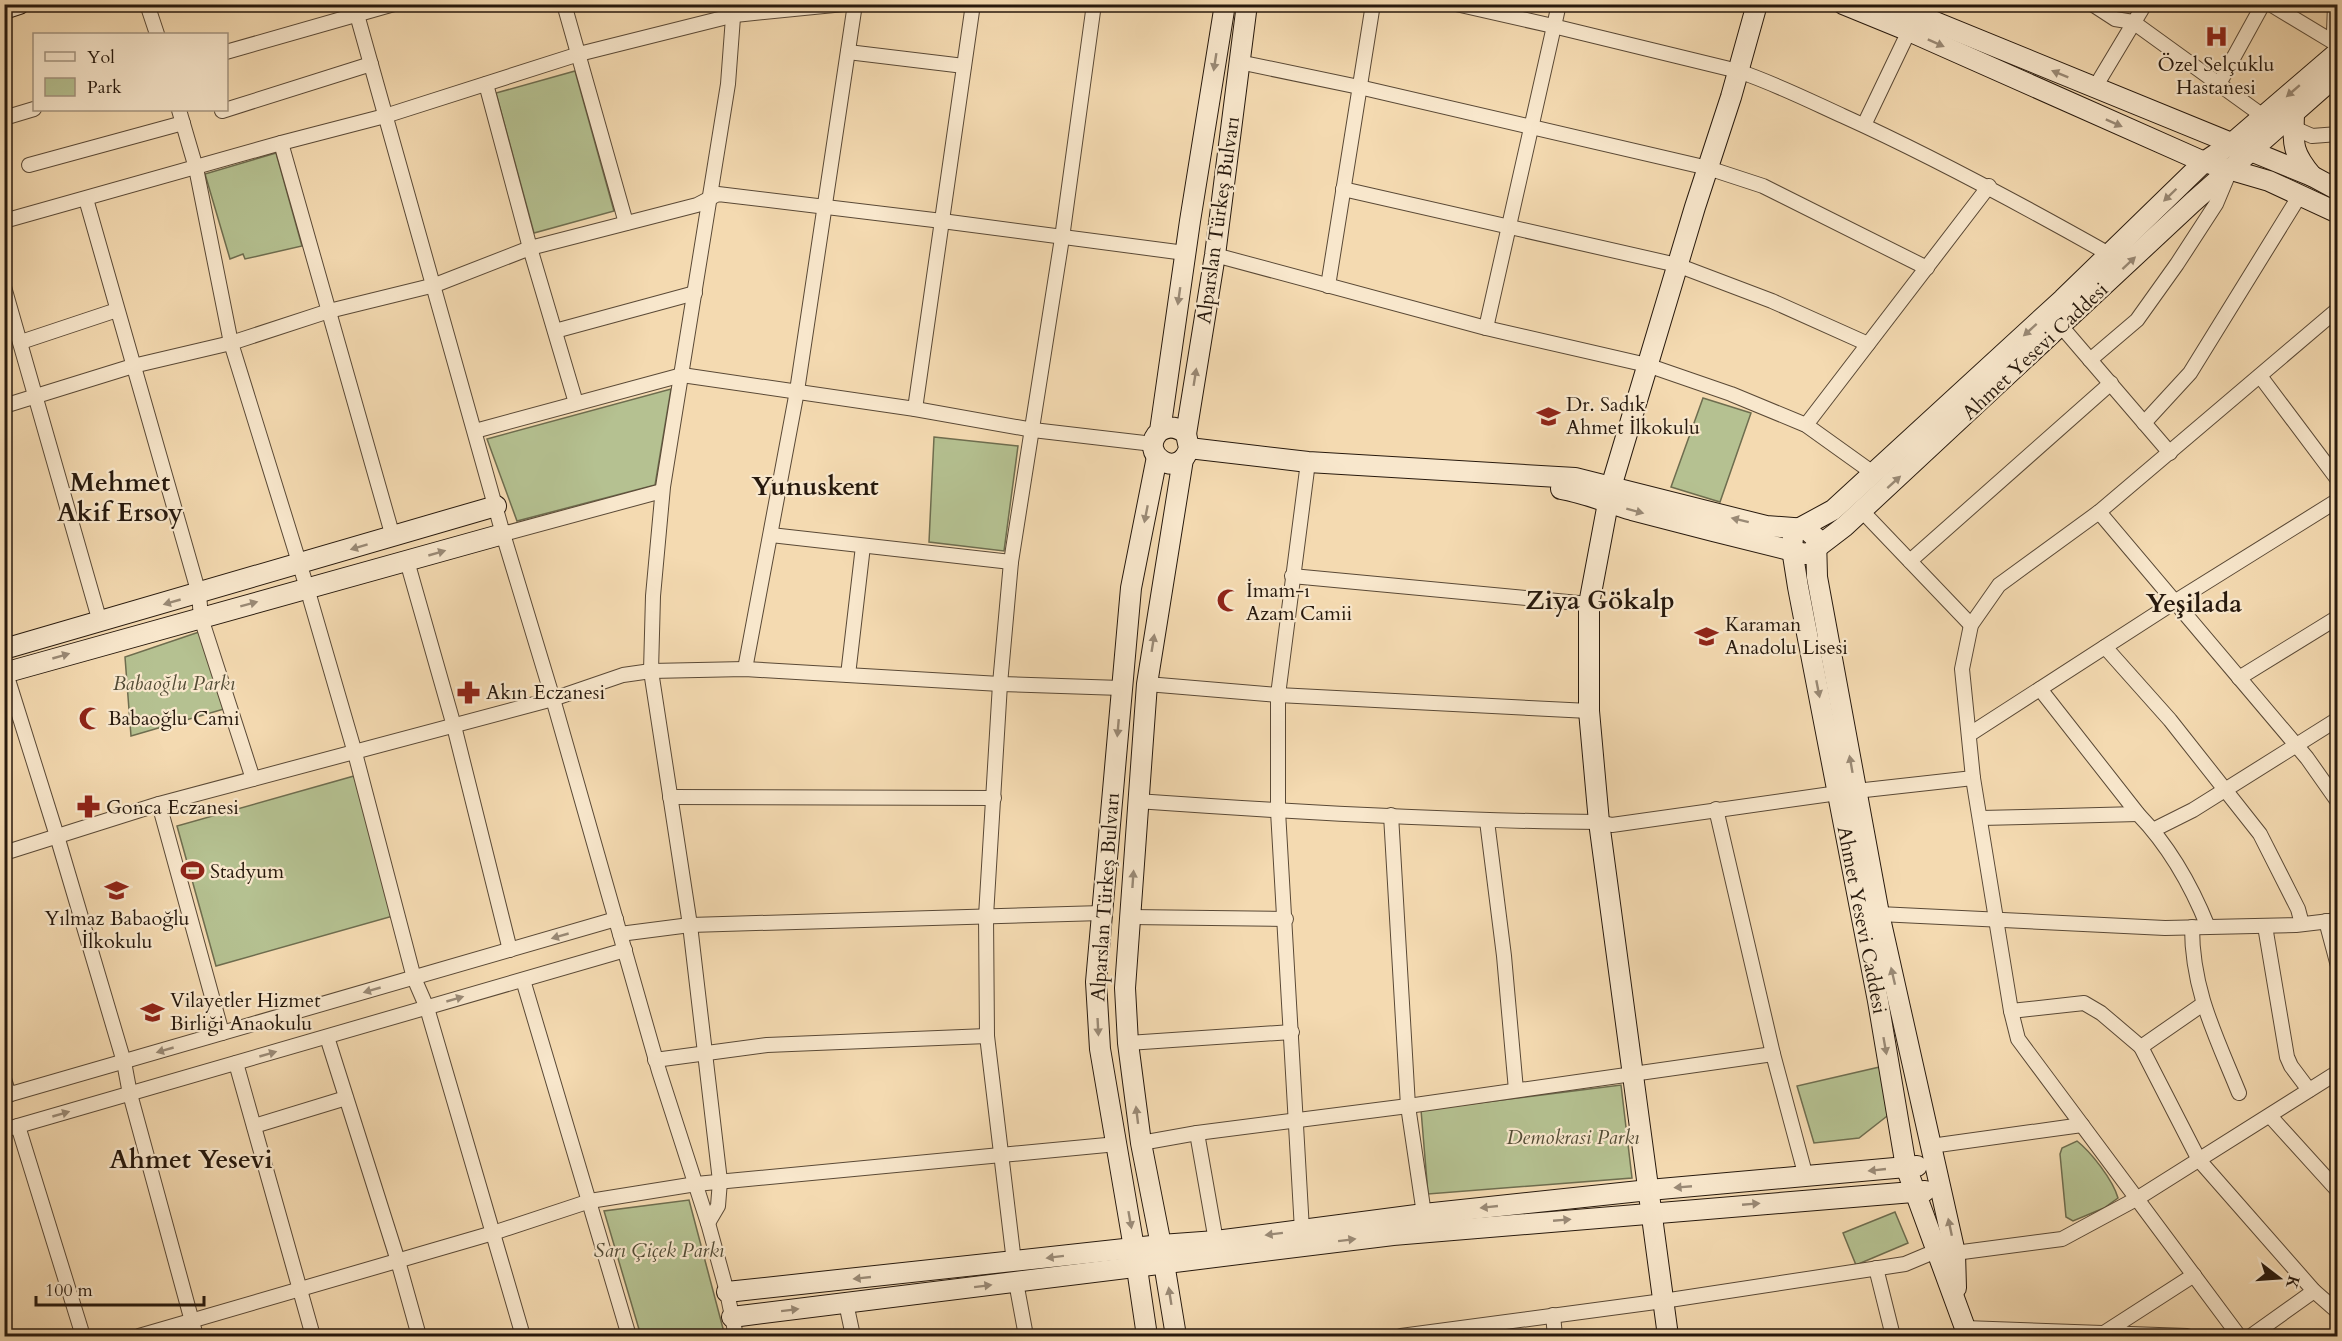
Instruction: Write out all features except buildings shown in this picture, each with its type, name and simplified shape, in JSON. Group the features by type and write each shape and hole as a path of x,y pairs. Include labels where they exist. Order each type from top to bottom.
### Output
{"main road":[{"path":"4,9 19,4"},
{"name":"Alparslan Türkeş Bulvarı","path":"1147,1336 1100,1049 1096,982 1131,588 1225,4"},
{"name":"Alparslan Türkeş Bulvarı","path":"1176,1336 1141,1143 1128,1043 1125,988 1147,684 1215,255 1247,4"},
{"path":"1668,1336 1599,822 1589,711 1589,604 1609,495 1757,4"},
{"path":"1843,4 2204,162 2269,181 2337,213"},
{"path":"1891,4 2094,89 2312,176 2337,190"},
{"name":"Ahmet Yesevi Caddesi","path":"1967,1332 1957,1306 1946,1252 1942,1192 1879,914 1847,792 1792,549 1793,537 1798,529 1833,510 2063,299 2204,162 2231,144 2337,52"},
{"name":"Ahmet Yesevi Caddesi","path":"1946,1252 1914,1190 1906,1167 1878,1001 1847,792 1817,577 1817,546 1862,511 2230,170 2294,121 2337,74"},
{"path":"2294,121 2295,149 2299,160 2312,176"},
{"path":"1170,427 1176,428 1186,447 1173,464 1167,463 1156,444 1170,427"},
{"path":"1186,447 1308,462 1575,478 1609,495 1805,554 1817,546 1816,538 1806,529 1766,526 1609,495"},
{"path":"4,650 496,506"},
{"path":"5,671 503,534"},
{"path":"1163,1255 1216,1241 1424,1214 1649,1190 1906,1167 1933,1155"},
{"path":"727,1292 1014,1262 1136,1258 1914,1190 1942,1192"},
{"path":"732,1317 1016,1282 1136,1258"}],"street":[{"path":"147,4 157,33"},
{"path":"228,51 356,10 394,4"},
{"path":"564,4 626,223"},
{"path":"4,222 281,143 385,116 579,54 734,10 844,4"},
{"path":"745,669 797,391 855,4"},
{"path":"915,408 973,4"},
{"path":"1014,1262 987,1036 986,916 1000,684 1011,562 1062,238 1094,4"},
{"path":"1328,286 1373,4"},
{"path":"1456,4 1738,71 1765,80 1989,186 2109,254"},
{"path":"1486,327 1559,4"},
{"path":"2092,4 2115,19 2133,22 2263,116"},
{"path":"2094,89 2145,4"},
{"path":"2219,84 2263,4"},
{"path":"2270,4 2337,45"},
{"path":"2335,4 2334,32 2337,40"},
{"path":"356,10 503,534 553,699 656,1060 708,1223 727,1292 736,1336"},
{"path":"708,1223 718,1206 720,1181 690,925 651,671 653,596 662,491 728,84 734,10"},
{"path":"1864,125 1909,31"},
{"path":"848,52 964,66"},
{"path":"1239,62 1359,87 1708,168 1763,186 1927,268"},
{"path":"228,109 370,64"},
{"path":"486,84 530,248 576,403"},
{"path":"4,118 33,109"},
{"path":"30,165 181,116 196,168 231,343 300,564 355,753 414,978 427,1008 523,1336"},
{"path":"2294,121 2312,136"},
{"path":"2295,149 2312,136 2337,134"},
{"path":"281,143 393,537"},
{"path":"2090,360 2137,320 2216,204 2230,170"},
{"path":"1806,425 1989,186"},
{"path":"1343,189 1677,266 1772,301 1868,344"},
{"path":"4,406 134,366 231,343 329,311 435,285 530,248 709,200 718,194 1185,253"},
{"path":"2144,423 2190,374 2300,195"},
{"path":"86,199 199,594 201,618 253,779"},
{"path":"1215,255 1486,327 1647,365 1731,394 1806,425 1873,473"},
{"path":"4,287 100,622"},
{"path":"555,331 695,292"},
{"path":"21,342 117,310"},
{"path":"2239,1336 2018,1039 2011,1011 1973,777 1962,669 1971,625 1999,585 2099,512 2335,315"},
{"path":"2061,326 2170,453"},
{"path":"475,431 682,375 915,408 1033,430 1156,444"},
{"path":"2260,376 2337,480"},
{"path":"1910,561 2110,383"},
{"path":"1302,1230 1286,919 1278,811 1278,695 1308,462"},
{"path":"503,534 662,491"},
{"path":"1970,734 2175,601 2337,500"},
{"path":"1862,511 1971,625"},
{"path":"2099,512 2307,758 2337,802"},
{"path":"771,535 1011,562"},
{"path":"848,675 863,546"},
{"path":"407,561 454,726 510,950"},
{"path":"1292,576 1589,604"},
{"path":"2239,678 2337,617"},
{"path":"2105,647 2170,720 2260,834 2298,909 2302,924"},
{"path":"4,854 159,804 553,699 623,675 651,671 745,669 1000,684 1121,688"},
{"path":"5,671 124,1062 130,1094 196,1336"},
{"path":"1147,684 1278,695 1589,711"},
{"path":"2040,689 2153,830 2197,899 2208,927"},
{"path":"2153,830 2193,810 2337,719"},
{"path":"1137,801 1278,811 1487,821 1599,822 1612,825 1716,809 1973,777"},
{"path":"670,797 994,798"},
{"path":"159,804 222,1033"},
{"path":"1716,809 1773,1054 1806,1177"},
{"path":"1981,818 2138,814"},
{"path":"1391,815 1408,1106 1424,1214"},
{"path":"1487,821 1504,956 1516,1090"},
{"path":"620,934 690,925 1101,914"},
{"path":"1879,914 1915,914 1997,921 2192,927 2265,926 2332,920 2337,966"},
{"path":"1130,917 1286,919"},
{"path":"4,1080 7,1096 616,919"},
{"path":"2265,926 2287,1057 2309,1090"},
{"path":"2192,927 2192,956 2202,1004 2239,1093"},
{"path":"83,1336 11,1128 625,950"},
{"path":"523,980 629,1336"},
{"path":"2011,1011 2084,1003 2101,1013 2141,1047 2199,1160 2314,1291 2337,1312"},
{"path":"2141,1047 2202,1004"},
{"path":"1128,1043 1292,1032"},
{"path":"656,1060 767,1045 987,1036"},
{"path":"327,1037 398,1261 419,1336"},
{"path":"1141,1143 1197,1133 1408,1106 1773,1054"},
{"path":"236,1064 313,1336"},
{"path":"1401,1336 1663,1301 1876,1269 1905,1264 1946,1252 2062,1239 2138,1198 2337,1072"},
{"path":"254,1126 346,1098"},
{"path":"2270,1116 2337,1191"},
{"path":"1933,1155 2082,1125"},
{"path":"1197,1133 1216,1241"},
{"path":"139,1336 493,1233 590,1202 720,1181 1117,1144"},
{"path":"1876,1269 1893,1336"},
{"path":"2110,1334 2194,1275"},
{"path":"1016,1282 1026,1336"},
{"path":"2251,1336 2314,1291"},
{"path":"846,1303 853,1336"},
{"path":"1553,1315 1555,1336"},
{"path":"1967,1332 2187,1336"}],"green space":[{"path":"575,71 614,211 534,233 496,93"},
{"path":"276,153 302,246 245,259 243,254 230,259 205,174"},
{"path":"671,389 655,485 517,521 487,439"},
{"path":"1703,398 1751,413 1720,502 1671,487"},
{"path":"934,437 1018,446 1004,551 929,542"},
{"name":"Babaoğlu Parkı","path":"202,631 224,709 131,736 125,657"},
{"path":"354,776 393,916 216,966 177,826"},
{"path":"1884,1066 1891,1113 1859,1138 1814,1143 1797,1086"},
{"name":"Demokrasi Parkı","path":"1621,1085 1632,1178 1428,1194 1421,1110"},
{"path":"2077,1141 2101,1167 2118,1198 2104,1208 2073,1221 2066,1217 2060,1154 2062,1148"},
{"name":"Sarı Çiçek Parkı","path":"689,1200 725,1336 641,1336 604,1211"},
{"path":"1895,1212 1908,1243 1856,1265 1843,1233"}],"place":[{"name":"Özel Selçuklu Hastanesi","path":"2216,36"},
{"name":"Dr. Sadık Ahmet İlkokulu","path":"1548,416"},
{"name":"İmam-ı Azam Camii","path":"1228,601"},
{"name":"Karaman Anadolu Lisesi","path":"1707,636"},
{"name":"Akın Eczanesi","path":"468,692"},
{"name":"Babaoğlu Cami","path":"90,718"},
{"name":"Gonca Eczanesi","path":"88,807"},
{"name":"Stadyum","path":"192,871"},
{"name":"Yılmaz Babaoğlu İlkokulu","path":"117,891"},
{"name":"Vilayetler Hizmet Birliği Anaokulu","path":"152,1012"}],"district":[{"name":"Yunuskent","path":"815,486"},
{"name":"Mehmet Akif Ersoy","path":"120,497"},
{"name":"Ziya Gökalp","path":"1600,600"},
{"name":"Yeşilada","path":"2194,603"},
{"name":"Ahmet Yesevi","path":"191,1159"}]}
